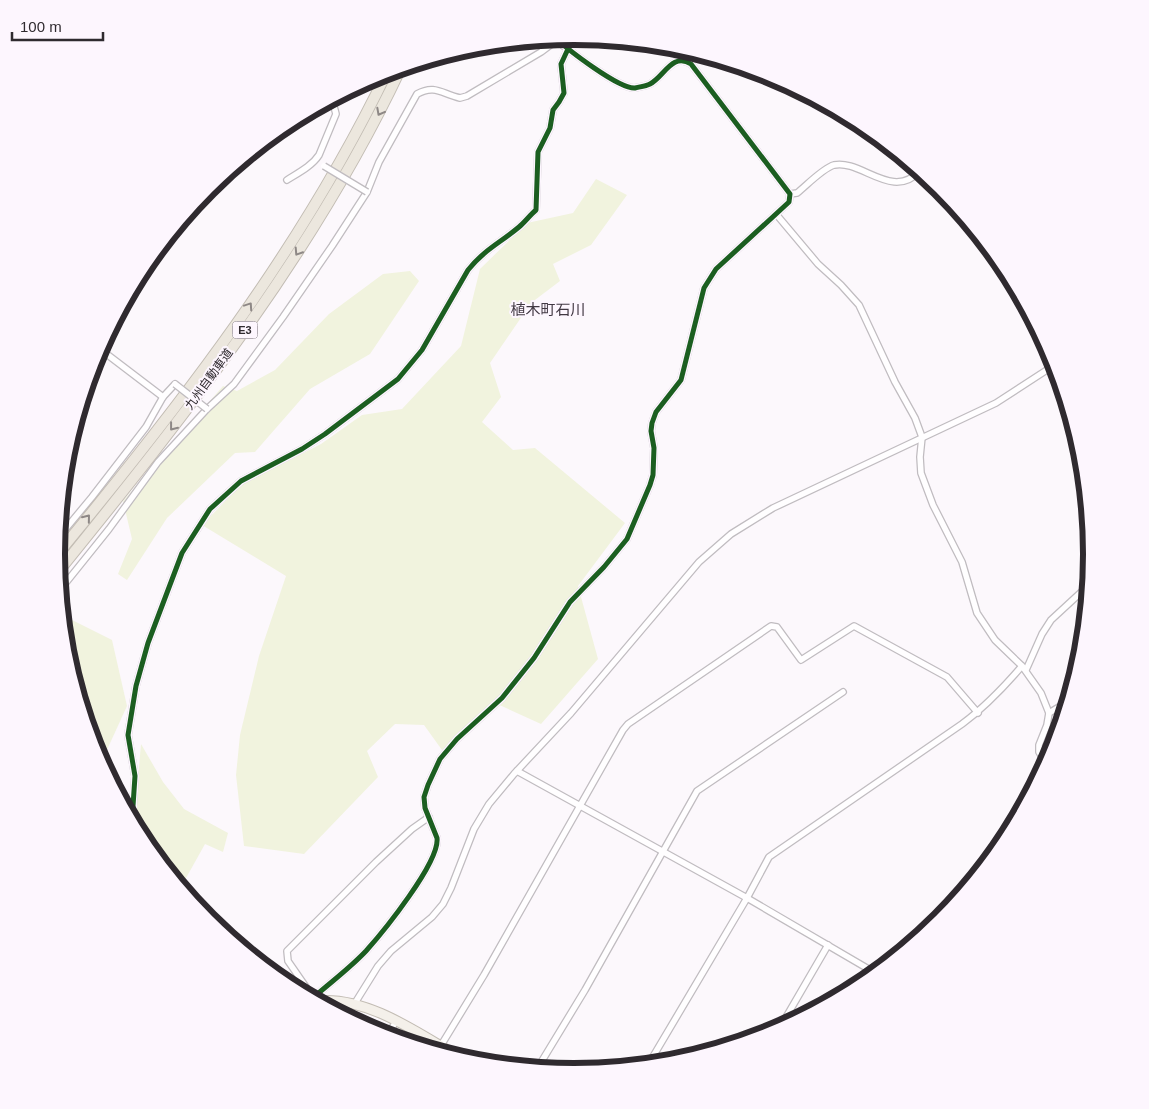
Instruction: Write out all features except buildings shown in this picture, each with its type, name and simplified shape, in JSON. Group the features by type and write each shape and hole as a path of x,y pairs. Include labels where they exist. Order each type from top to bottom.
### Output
{"highway":[{"name":"九州自動車道","path":"65,563 209,381 275,286 348,172 396,78"},
{"name":"九州自動車道","path":"65,545 125,472 226,339 275,268 330,181 382,83"}],"main road":[{"path":"328,1000 373,1009 396,1021 428,1042"}],"street":[{"path":"319,996 366,951 398,913 433,855 437,843 424,797 434,771 448,748 502,698 534,658 570,602 604,567 627,539 653,475 654,448 651,432 652,423 656,412 681,380 704,288 716,269 789,202 790,194 691,64 681,60 672,63 650,84 633,88 618,82 588,64 563,45"},
{"path":"133,809 135,776 128,735 136,686 148,642 182,553 210,509 241,481 302,449 325,434 398,378 422,350 472,265 486,250 519,227 536,210 538,152 550,128 553,110 560,102 564,93 561,64 568,45"},
{"path":"66,583 109,529 158,462 207,408 234,384 332,246 367,192 379,162 416,94 424,90 438,89 460,98 467,96 549,46"},
{"path":"287,180 316,160 336,114 334,106"},
{"path":"316,160 367,192"},
{"path":"790,194 797,193 832,166 842,164 872,176 894,182 915,176"},
{"path":"776,214 818,264 859,305 895,382 915,418 922,437 921,473 933,505 962,562 977,613 995,640 1024,668 1041,693 1049,713 1047,725 1039,745 1039,752 1042,756"},
{"path":"107,354 163,397"},
{"path":"355,1004 378,966 391,950 432,917 442,904 451,888 481,817 517,771 570,713 699,562 731,534 773,508 870,464 922,437 996,403 1048,369"},
{"path":"66,529 140,434 154,415 163,397 176,384 207,408"},
{"path":"653,1058 769,857 978,713 1024,668 1051,620 1083,591"},
{"path":"440,1046 484,975 623,730 628,724 771,626 777,627 801,660 854,626 947,676 978,713"},
{"path":"541,1063 697,791 843,692"},
{"path":"1049,713 1061,707"},
{"path":"517,771 747,898 869,970"},
{"path":"306,987 289,964 287,951 376,862 412,829 429,817"},
{"path":"786,1017 828,945"},
{"path":"391,1029 396,1021"}],"green space":[{"path":"596,179 627,195 591,245 553,264 560,281 531,303 490,363 501,397 482,422 513,450 535,448 625,523 578,586 598,659 541,724 495,703 442,750 424,725 395,724 367,751 378,777 304,854 244,846 236,775 240,735 259,656 286,576 202,525 241,485 321,444 362,415 402,409 461,346 480,269 527,223 573,213"},
{"path":"410,271 419,281 370,354 310,389 255,452 235,453 167,518 127,580 118,574 132,539 123,501 223,386 237,391 275,370 329,314 383,274"},
{"path":"70,619 112,640 127,706 106,753 82,686"},
{"path":"141,744 163,782 184,809 228,833 223,852 205,844 184,882 170,865 135,812"}],"cycle path":[{"path":"317,994 354,963 374,942 397,913 430,863 436,849 437,838 425,808 424,797 440,759 457,739 502,698 534,658 570,602 604,567 627,539 653,475 654,448 651,431 652,423 656,412 681,380 704,288 716,269 789,202 790,194 691,64 684,61 673,63 650,84 635,88 628,87 606,76 564,45"},
{"path":"133,809 135,776 128,735 136,686 148,643 182,553 210,509 241,481 302,449 398,379 422,350 468,270 480,257 519,227 536,210 538,152 550,128 553,110 564,93 561,64 568,49"}],"district":[{"name":"植木町石川","path":"548,309"}]}
